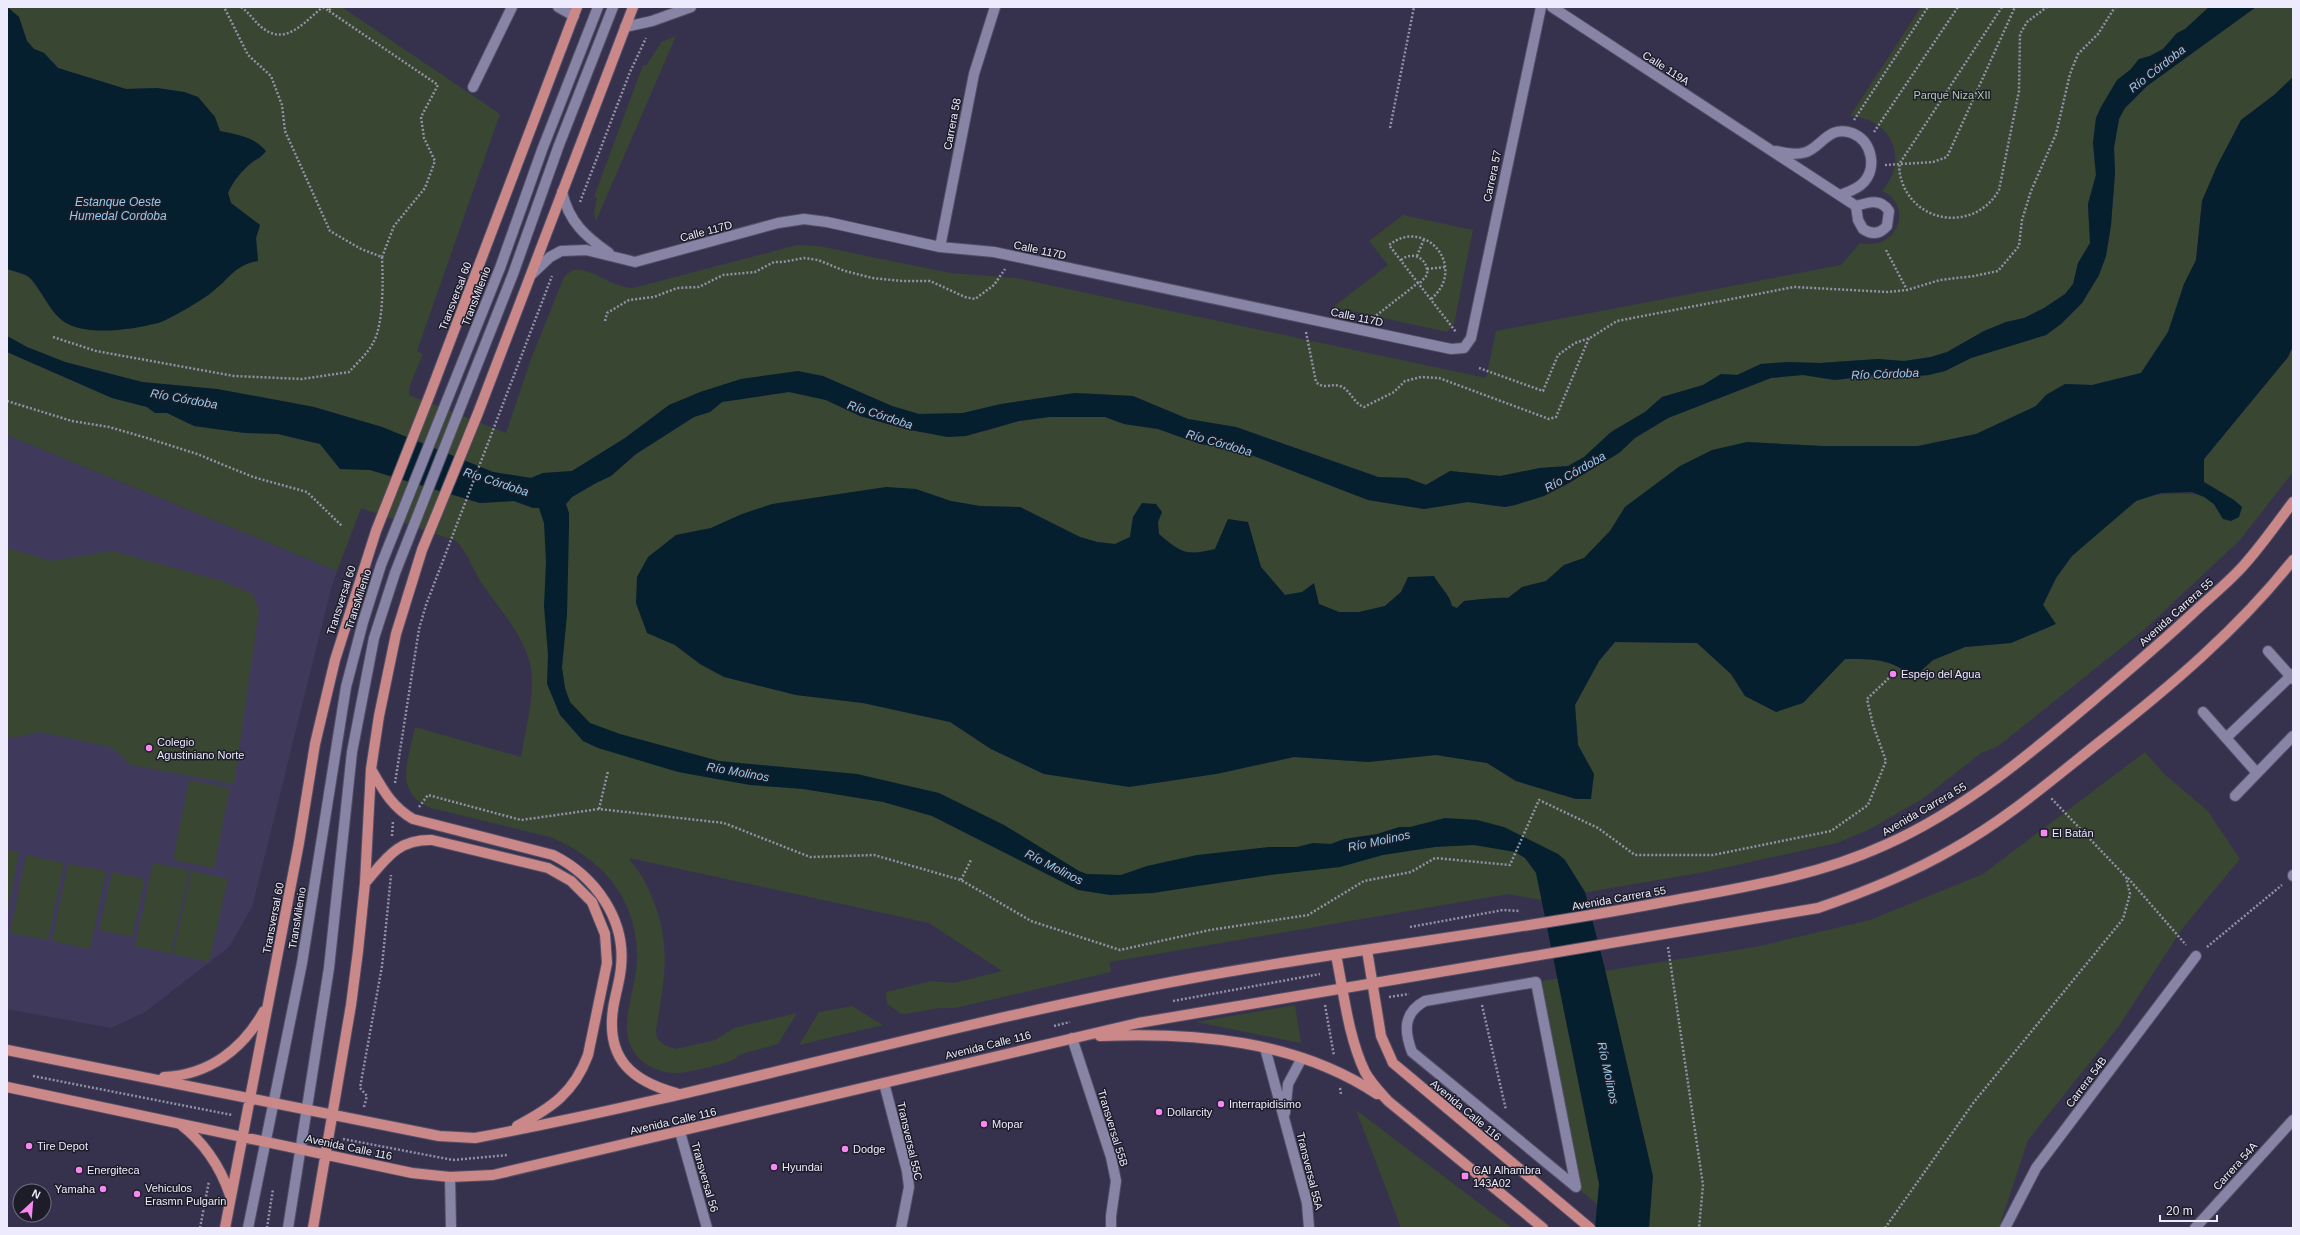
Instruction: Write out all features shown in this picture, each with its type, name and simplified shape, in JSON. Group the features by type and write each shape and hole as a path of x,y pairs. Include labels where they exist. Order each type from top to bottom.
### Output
{"main road":[{"path":"314,1228 351,1005 364,883 371,769 379,716 396,634 422,550 478,413 633,7"},
{"name":"Transversal 60","path":"225,1228 271,992 324,702 335,660 376,531 430,394 575,11"},
{"name":"Avenida Carrera 55","path":"1367,950 1607,913 1789,879 1816,871 1886,845 1954,808 1987,786 2057,731 2148,654 2243,566 2293,502"},
{"path":"1372,983 1810,909 1853,896 1900,877 1954,849 2041,788 2168,688 2267,593 2293,560"},
{"path":"371,769 387,796 403,813 413,819 553,855 567,862 592,882 608,906 618,929 621,947 621,967 611,1027 617,1052 624,1064 641,1080 654,1087 678,1093"},
{"path":"364,883 399,847 421,840 432,840 548,868 571,881 592,902 605,934 607,963 591,1043 584,1067 569,1090 553,1106 505,1132"},
{"name":"Avenida Calle 116","path":"7,1050 361,1121 457,1138 475,1138 678,1093 986,1020 1196,977 1367,950 1381,1036 1393,1063 1589,1228"},
{"path":"1336,955 1358,1056 1366,1074 1388,1102"},
{"name":"Avenida Calle 116","path":"7,1087 412,1173 450,1177 493,1175 1145,1022 1372,983"},
{"path":"150,1078 176,1077 201,1070 224,1058 240,1045 253,1029 264,1011 271,992"},
{"path":"1072,1038 1168,1035 1219,1040 1265,1048 1302,1058 1336,1070 1388,1102 1543,1228"},
{"path":"177,1122 190,1132 213,1158 224,1179 230,1197"}],"street":[{"path":"473,87 512,7"},
{"path":"558,7 575,11"},
{"name":"TransMilenio","path":"248,1228 302,963 346,687 363,622 393,538 598,7"},
{"path":"288,1228 329,968 352,752 374,638 406,543 516,267 559,145 613,7"},
{"path":"625,26 652,20 691,7"},
{"name":"Carrera 58","path":"940,247 974,74 995,7"},
{"name":"Carrera 57","path":"1464,348 1471,338 1541,7"},
{"name":"Calle 119A","path":"1552,7 1856,206"},
{"name":"Calle 119A","path":"1767,148 1780,152 1802,154 1812,149 1833,132 1846,132"},
{"path":"1840,195 1863,183 1869,175 1872,165 1871,155 1867,146 1861,139 1846,132"},
{"name":"Calle 117D","path":"562,192 566,209 573,221 597,244 613,256"},
{"name":"Calle 117D","path":"532,274 550,257 562,251 586,250 635,262 778,223 804,219 827,222 940,247 994,252 1451,349 1464,348"},
{"path":"2226,738 2292,677 2268,651"},
{"path":"2203,712 2257,773"},
{"path":"2235,796 2293,736"},
{"name":"Carrera 54B","path":"2006,1228 2036,1168 2196,956"},
{"path":"1536,982 1576,1187 1412,1052 1407,1038 1406,1025 1416,1006 1425,1001 1479,991 1536,982"},
{"name":"Transversal 55B","path":"1072,1038 1111,1157 1116,1180 1110,1216 1111,1228"},
{"name":"Transversal 55A","path":"1265,1048 1307,1203 1309,1228"},
{"name":"Transversal 55A","path":"1285,1121 1288,1084 1302,1058"},
{"name":"Transversal 55C","path":"884,1083 907,1171 909,1187 901,1228"},
{"name":"Carrera 54A","path":"2195,1228 2293,1120"},
{"name":"Transversal 56","path":"680,1132 707,1228"},
{"path":"450,1177 451,1228"}],"path":[{"path":"224,7 248,55 271,76 282,104 285,131 330,231 361,249 382,257"},
{"path":"54,337 96,351 234,376 302,379 349,372 374,343 381,313 384,285 382,257 394,226 425,188 435,161 424,138 421,117 438,85 323,7 295,31 280,35 264,30 241,7"},
{"path":"329,11 331,7"},
{"path":"1390,128 1414,7"},
{"path":"1846,132 1928,7"},
{"path":"1873,134 1958,7"},
{"path":"2002,7 1900,166 1900,175 1906,191 1917,204 1926,211 1939,216 1959,218 1978,213 1990,203 2001,182 2019,91 2020,34 2024,24 2047,7"},
{"path":"1883,165 1900,166 1933,162 1947,156 2015,7"},
{"path":"1479,368 1543,391 1558,355 1575,343 1590,338 1617,321 1794,287 1867,292 1907,290 1940,280 1974,276 1998,271 2019,246 2022,220 2031,191 2056,134 2070,74 2078,54 2098,34 2115,7"},
{"path":"1431,299 1443,284 1445,267 1440,252 1424,239 1416,237 1401,238 1389,245 1456,332"},
{"path":"1417,256 1424,239"},
{"path":"1886,250 1907,290"},
{"path":"1371,320 1425,278 1427,269 1425,263 1417,256 1407,256 1401,260"},
{"path":"605,320 607,312 629,300 654,297 677,288 699,287 724,275 755,272 774,262 811,259 872,278 902,281 930,281 942,284 965,296 975,299 994,285 1006,267"},
{"path":"1427,269 1445,267"},
{"path":"1306,331 1316,382 1320,386 1338,385 1343,387 1357,404 1364,406 1394,392 1405,382 1421,377 1439,378 1549,419 1556,417 1581,354 1590,338"},
{"path":"7,401 72,422 109,427 147,438 197,454 253,477 307,492 342,526"},
{"path":"442,557 459,521 497,420"},
{"path":"415,812 428,796 521,820 599,810 724,823 810,857 874,855 961,880 1031,921 1120,950 1210,930 1308,915 1364,881 1410,872 1435,858 1510,864 1540,800 1598,828 1635,855 1713,855 1831,831 1868,804 1886,761 1873,725 1867,699 1892,674"},
{"path":"599,810 608,771"},
{"path":"2041,788 2126,877 2196,956 2293,875"},
{"path":"961,880 971,860"},
{"path":"1885,1228 1974,1102 2123,919 2130,894 2126,877"},
{"path":"1666,934 1703,1185 1699,1228"},
{"path":"1317,958 1341,1094"},
{"path":"1172,1001 1320,974"},
{"path":"1479,991 1512,1134"},
{"path":"1052,1026 1075,1021"},
{"path":"30,1075 221,1113"},
{"path":"353,1160 366,1096"},
{"path":"357,1142 453,1160 471,1160 514,1154"},
{"path":"200,1228 210,1176"},
{"path":"267,1228 273,1189"}],"shaded area":[{"name":"Colegio Agustiniano Norte","path":"7,435 337,571 331,589 252,907 229,947 145,1012 111,1028 7,1009"}],"green space":[{"name":"Parque Niza XII","path":"8,7 342,7 500,114 417,351 423,354 410,385 409,395 506,433 531,359 564,277 570,272 582,270 595,274 613,283 633,288 797,245 819,246 950,273 1016,278 1486,378 1496,331 1841,265 1860,243 1874,244 1885,240 1893,233 1898,225 1899,215 1897,206 1892,197 1882,191 1890,179 1895,166 1895,154 1892,142 1886,132 1876,124 1864,118 1850,116 1921,7 2209,7 2185,29 2177,33 2163,49 2150,56 2139,59 2130,70 2117,80 2101,107 2096,118 2093,142 2096,175 2088,204 2090,243 2078,263 2073,284 2065,294 2044,308 2024,318 2006,322 1984,331 1947,352 1931,357 1904,361 1878,359 1820,363 1787,362 1761,364 1737,375 1721,374 1703,385 1662,397 1645,412 1611,432 1584,457 1569,466 1540,468 1500,476 1450,471 1426,485 1407,478 1379,477 1236,427 1188,419 1133,396 1075,393 1001,404 963,413 919,414 892,406 844,385 798,372 741,379 669,405 625,438 572,471 543,473 531,478 493,472 382,427 314,407 217,389 142,382 65,362 27,347 7,336 7,269 29,277 58,316 68,324 223,283 238,268 258,261 256,238 260,225 231,203 228,193 241,172 250,164 261,158 228,134 220,131 214,117 198,97 184,92 157,88 126,89 58,68 44,53 34,49 27,41 19,17"},
{"path":"2256,7 2293,7 2293,77 2274,95 2241,120 2217,166 2202,201 2196,260 2184,284 2168,332 2141,373 2092,385 2065,384 2046,395 2036,406 1976,434 1918,446 1823,446 1747,442 1680,466 1625,507 1610,531 1584,558 1564,565 1546,581 1522,587 1508,598 1464,601 1457,608 1452,606 1449,598 1434,576 1401,592 1385,606 1359,612 1339,612 1319,604 1302,592 1285,595 1261,567 1256,552 1228,519 1215,549 1190,553 1184,552 1173,546 1159,534 1158,522 1162,512 1133,517 1130,537 1115,544 1097,542 1080,537 1020,507 980,506 951,501 742,514 711,528 676,535 647,633 675,645 700,664 724,677 796,695 863,703 950,722 991,749 1044,774 1216,774 1294,757 1368,762 1436,755 1487,763 1516,781 1576,799 1594,774 1578,745 1575,705 1599,661 1615,642 1697,643 1731,674 1745,696 1803,703 1845,659 1864,659 1889,663 1905,671 1913,678 1933,660 1965,647 2011,643 2055,624 2043,605 2059,572 2079,549 2135,502 2145,497 2161,494 2200,495 2209,500 2223,519 2242,507 2234,500 2204,482 2204,459 2288,357 2293,346 2293,472 2240,540 2145,629 1997,747 1981,753 1924,798 1870,829 1837,843 1705,872 1541,900 1508,894 1110,962 1111,972 955,1008 940,1008 905,1014 900,1013 887,1004 886,992 932,981 954,983 1002,971 929,923 629,858 642,877 660,919 665,954 662,990 656,1030 657,1038 664,1045 676,1049 715,1040 734,1028 797,1013 778,1044 739,1055 734,1060 722,1064 688,1072 677,1073 657,1070 641,1060 630,1044 627,1035 627,1024 637,962 635,933 630,914 622,897 612,882 599,868 585,856 550,837 431,808 419,801 411,793 407,784 407,762 415,727 521,757 531,700 531,668 522,642 515,630 483,585 464,551 456,541 361,508 337,571 7,435 7,352 112,398 147,407 155,413 167,413 194,426 245,433 278,434 320,444 340,469 370,470 480,503 514,501 533,508 566,504 572,497 611,476 636,454 694,417 710,412 722,402 789,392 826,400 860,416 905,429 948,437 986,431 1019,421 1049,417 1105,417 1124,424 1158,429 1200,444 1233,448 1368,500 1424,509 1468,502 1505,507 1544,496 1569,483 1619,453 1635,438 1668,418 1771,378 1803,375 1835,380 1886,375 1918,377 1945,371 1971,358 2046,335 2061,324 2082,303 2099,275 2106,256 2111,225 2115,173 2114,148 2119,119 2125,108 2147,86"},
{"path":"676,36 596,221 594,212 597,198 594,197 643,65 647,65 661,42"},
{"path":"1403,215 1473,230 1454,324 1447,332 1333,307 1388,265 1369,241"},
{"path":"7,548 52,561 112,551 222,581 253,594 259,611 234,784 131,765 111,747 40,732 13,738 7,737"},
{"path":"2145,752 2164,774 2207,810 2240,859 2182,929 2119,1026 2028,1140 1999,1228 1626,1228 1576,1187 1536,982 1755,947 1870,920 1983,874"},
{"path":"189,780 230,788 214,868 173,860"},
{"path":"7,850 19,852 7,915"},
{"path":"26,855 64,863 48,940 10,933"},
{"path":"153,863 189,870 171,954 135,946"},
{"path":"68,864 106,871 90,949 52,941"},
{"path":"191,871 228,879 209,962 173,954"},
{"path":"112,872 145,879 132,937 99,930"},
{"path":"1295,1005 1301,1043 1196,1022"},
{"path":"852,1006 883,1025 799,1045 819,1012"},
{"path":"1356,1110 1512,1228 1401,1228"}],"water":[{"name":"Estanque Oeste Humedal Cordoba","path":"7,7 19,17 27,41 34,49 44,53 58,68 126,89 157,88 184,92 198,97 215,117 220,131 250,139 266,151 261,157 251,163 241,173 232,184 228,193 231,203 260,225 256,238 258,261 244,265 207,296 170,318 148,325 101,331 78,328 68,324 51,309 35,283 28,276 7,269"},
{"path":"2209,7 2256,7 2147,86 2125,108 2119,119 2114,148 2115,173 2111,225 2106,256 2099,275 2082,303 2061,324 2046,335 1971,358 1945,371 1929,375 1904,377 1875,375 1835,380 1803,375 1771,378 1668,418 1635,438 1619,453 1569,483 1544,496 1515,505 1505,507 1468,502 1424,509 1368,500 1233,448 1200,444 1158,429 1124,424 1105,417 1049,417 1019,421 966,436 948,437 905,429 860,416 826,400 789,392 722,402 710,412 694,417 636,454 611,476 572,497 566,504 569,513 569,527 567,615 562,667 565,688 570,702 590,723 620,734 719,761 857,774 939,793 1004,825 1079,871 1087,874 1121,875 1147,866 1197,855 1269,847 1297,847 1313,843 1331,844 1344,839 1377,834 1399,827 1410,827 1445,818 1477,820 1504,827 1558,854 1565,860 1585,892 1604,965 1653,1176 1649,1228 1595,1228 1599,1184 1536,873 1525,858 1515,852 1474,845 1435,847 1383,855 1340,867 1270,875 1153,893 1110,895 1078,890 932,816 883,802 803,789 750,785 678,772 598,748 583,741 560,715 547,684 548,655 544,606 546,562 544,523 539,508 533,508 514,501 480,503 370,470 340,469 320,444 278,434 245,433 194,426 167,413 155,413 147,407 112,398 7,352 7,336 27,347 65,362 142,382 217,389 314,407 382,427 493,472 531,478 543,473 572,471 625,438 669,405 700,392 741,379 798,371 823,376 892,406 919,414 963,413 1001,404 1075,393 1133,396 1188,419 1236,427 1378,477 1407,478 1426,485 1450,471 1500,476 1540,468 1568,466 1584,457 1611,432 1645,412 1662,397 1703,385 1721,374 1737,375 1761,364 1787,362 1820,363 1878,359 1904,361 1931,357 1947,352 1984,331 2006,322 2024,318 2044,308 2065,294 2073,284 2078,263 2090,243 2088,204 2096,175 2093,143 2096,118 2101,107 2117,80 2130,70 2139,59 2150,56 2163,49 2177,33 2185,29"},
{"path":"2293,77 2293,346 2288,357 2204,459 2204,482 2234,500 2242,507 2239,517 2231,521 2223,519 2214,504 2204,497 2192,492 2161,493 2136,501 2072,556 2056,578 2043,605 2056,624 2011,643 1965,647 1933,660 1913,678 1905,671 1890,663 1864,659 1845,659 1803,703 1776,712 1745,696 1731,674 1697,643 1615,642 1599,661 1575,705 1578,745 1594,774 1591,799 1576,799 1516,781 1487,763 1436,755 1368,762 1294,757 1216,774 1129,787 1044,774 991,749 950,722 863,703 796,695 724,677 700,664 675,645 647,633 636,603 637,577 648,557 676,535 711,528 742,514 772,504 886,487 916,489 951,501 980,506 1020,507 1080,537 1097,542 1115,544 1130,537 1133,517 1142,503 1156,504 1162,512 1158,522 1159,534 1179,549 1190,552 1215,549 1228,519 1248,522 1261,567 1285,595 1302,592 1314,583 1319,604 1339,612 1359,612 1385,606 1401,592 1408,577 1434,576 1449,598 1452,606 1457,608 1464,601 1508,598 1522,587 1546,581 1564,565 1584,558 1610,531 1625,507 1680,466 1712,450 1747,442 1823,446 1918,446 1976,434 2036,406 2046,395 2065,384 2092,385 2141,373 2168,332 2184,284 2196,260 2202,201 2217,166 2241,120 2274,95"}],"place":[{"name":"Espejo del Agua","path":"1893,674"},
{"name":"Colegio Agustiniano Norte","path":"149,748"},
{"name":"El Batán","path":"2044,833"},
{"name":"Interrapidisimo","path":"1221,1104"},
{"name":"Dollarcity","path":"1159,1112"},
{"name":"Mopar","path":"984,1124"},
{"name":"Tire Depot","path":"29,1146"},
{"name":"Dodge","path":"845,1149"},
{"name":"Hyundai","path":"774,1167"},
{"name":"Energiteca","path":"79,1170"},
{"name":"CAI Alhambra 143A02","path":"1465,1176"},
{"name":"Yamaha","path":"103,1189"},
{"name":"Vehiculos Erasmn Pulgarin","path":"137,1194"}],"water label":[{"name":"Río Córdoba","path":"2157,69"},
{"name":"Río Córdoba","path":"1885,374"},
{"name":"Río Córdoba","path":"184,399"},
{"name":"Río Córdoba","path":"880,415"},
{"name":"Río Córdoba","path":"1219,443"},
{"name":"Río Córdoba","path":"1575,472"},
{"name":"Río Córdoba","path":"496,482"},
{"name":"Río Molinos","path":"738,772"},
{"name":"Río Molinos","path":"1379,841"},
{"name":"Río Molinos","path":"1054,867"},
{"name":"Río Molinos","path":"1608,1073"}]}
